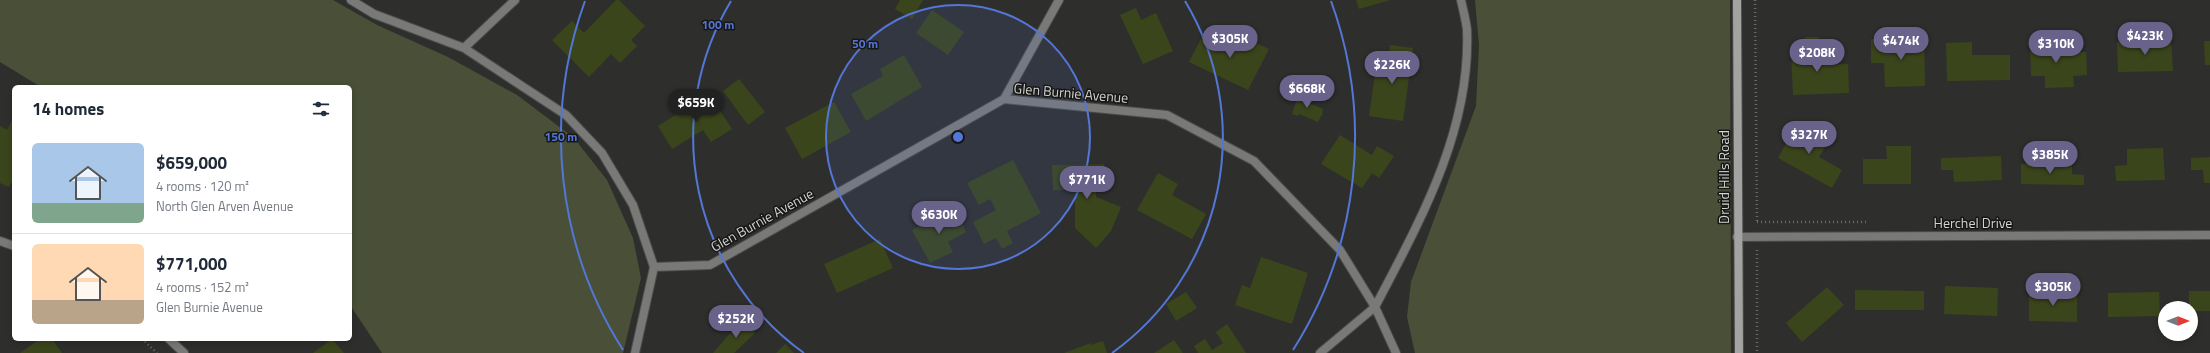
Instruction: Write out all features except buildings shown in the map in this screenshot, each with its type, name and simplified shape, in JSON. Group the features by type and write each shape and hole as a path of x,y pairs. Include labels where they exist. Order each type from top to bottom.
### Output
{"street":[{"path":"352,0 374,14 464,48 566,115 602,153 633,205 654,267 635,353"},
{"path":"464,48 515,0"},
{"path":"1004,100 1058,0"},
{"path":"1320,353 1375,308 1426,209 1451,141 1465,89 1467,29 1461,0"},
{"name":"Druid Hills Road","path":"1737,0 1737,237 1739,353"},
{"name":"Glen Burnie Avenue","path":"654,267 710,265 1004,100 1167,115 1254,161 1340,250 1375,308 1396,353"},
{"name":"Herchel Drive","path":"1737,237 2210,236"},
{"path":"0,241 12,245"},
{"path":"171,341 184,353"}],"path":[{"path":"1755,0 1758,353"},
{"path":"144,341 157,353"}],"green space":[{"path":"0,0 333,0 377,25 448,57 517,95 574,138 607,180 633,238 641,278 623,353 382,353 352,308 352,85 38,85 0,62"},
{"path":"1475,0 1730,0 1731,353 1415,353 1407,317 1411,282 1476,106 1479,45"}]}
